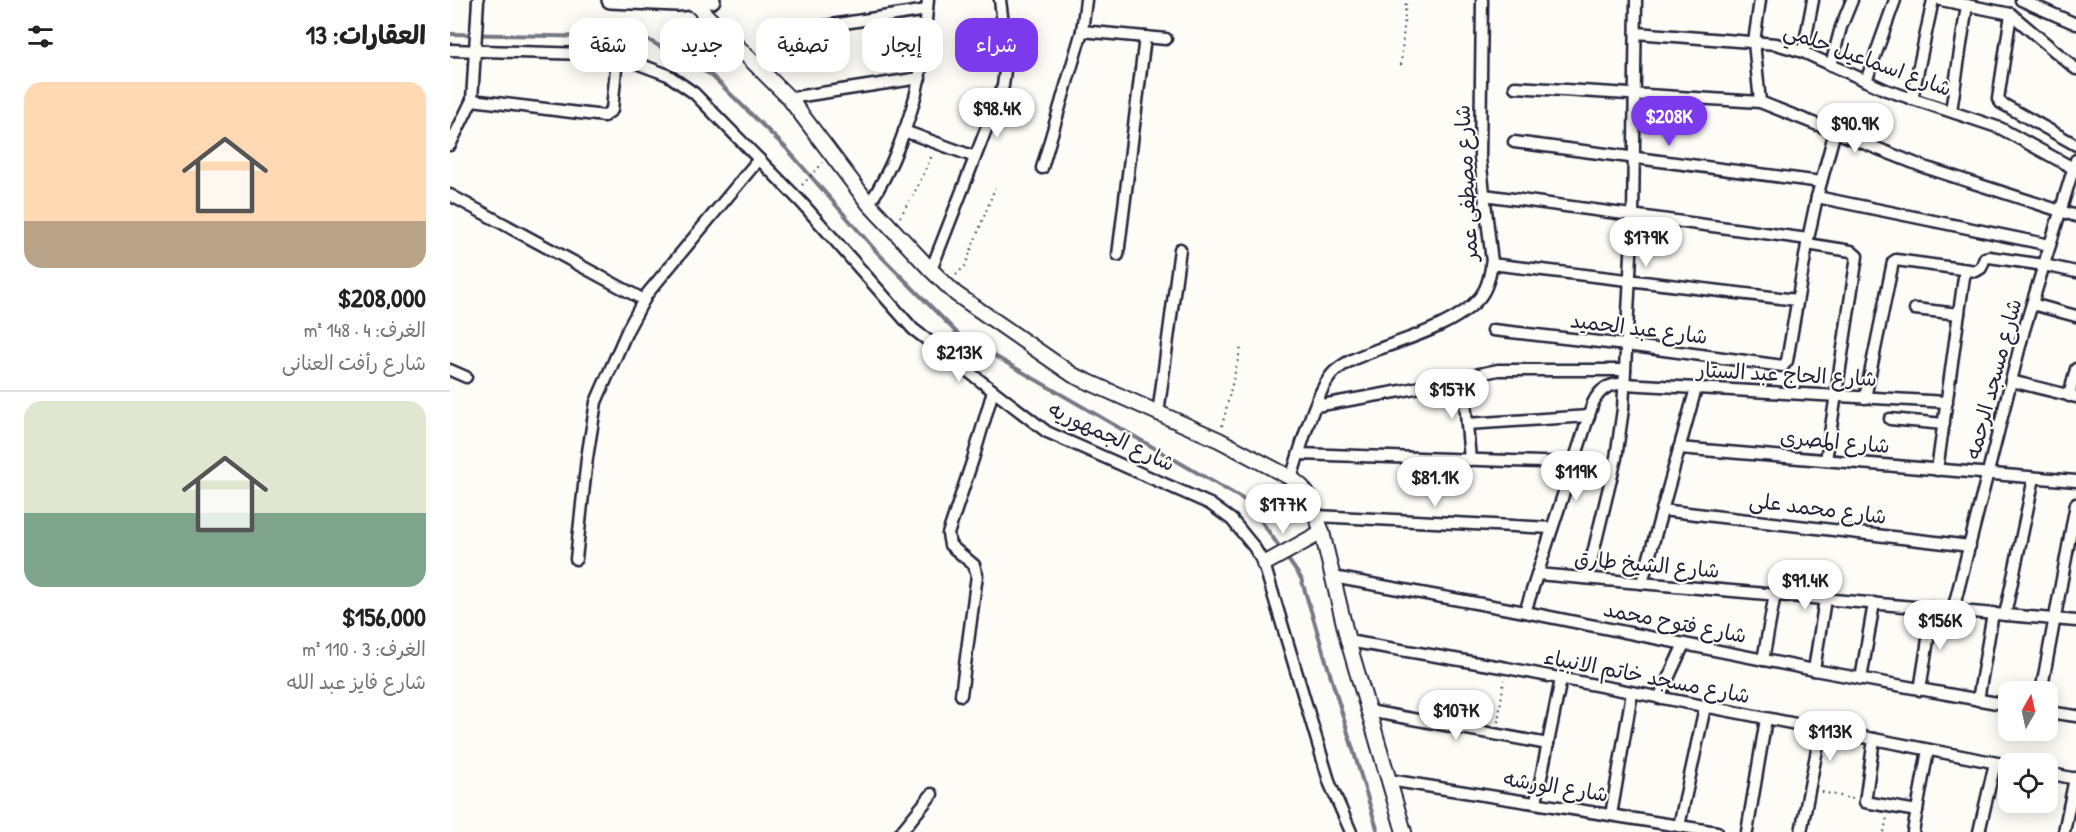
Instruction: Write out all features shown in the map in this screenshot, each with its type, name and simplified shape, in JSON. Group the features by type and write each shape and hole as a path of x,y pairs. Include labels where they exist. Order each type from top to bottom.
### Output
{"main road":[{"path":"610,0 694,3 712,0"}],"street":[{"path":"930,270 1003,86 1007,55 1000,0"},
{"path":"1042,168 1082,31 1086,0"},
{"name":"شارع مصطفى عمر","path":"1291,478 1321,392 1333,373 1354,358 1437,326 1470,308 1482,295 1489,279 1491,264 1480,158 1482,0"},
{"path":"1587,578 1616,458 1623,409 1633,216 1636,0"},
{"path":"1760,0 1754,42 1760,102"},
{"path":"1803,52 1813,0"},
{"path":"1831,65 1841,27 1852,0"},
{"path":"1866,81 1895,0"},
{"path":"1912,99 1933,0"},
{"path":"1941,0 2012,14 2076,69"},
{"path":"1997,0 1999,12"},
{"path":"2021,0 2076,24"},
{"path":"450,145 472,100 478,2"},
{"name":"شارع الجمهوريه","path":"694,3 789,98 869,204 945,285 1073,375 1218,440 1291,478 1302,487 1309,497 1322,532 1348,641 1404,832"},
{"path":"850,21 927,5 920,78 904,131 869,204"},
{"path":"1951,111 1967,5"},
{"path":"2012,14 1998,99 2001,103 2076,145"},
{"path":"1082,31 1166,39"},
{"name":"شارع اسماعيل حلمي","path":"1636,33 1776,44 1803,52 1912,99 2000,128 2075,164"},
{"path":"1118,255 1144,37"},
{"name":"شارع الجمهوريه","path":"450,50 476,45 569,53"},
{"name":"شارع الجمهوريه","path":"648,68 668,75 694,93 802,203 913,329 1047,432 1210,504 1232,520 1254,547 1270,561 1330,784 1351,832"},
{"path":"472,100 604,116 612,110 616,72"},
{"path":"789,98 920,78"},
{"path":"1515,87 1760,102 1924,167 2076,216"},
{"path":"904,131 975,157"},
{"path":"1491,264 1797,300 1817,197 1835,131"},
{"path":"1514,142 1821,182"},
{"path":"576,559 587,458 596,402 628,329 644,300 759,159"},
{"name":"شارع مسجد الرحمه","path":"1953,610 2032,304 2075,164"},
{"path":"450,195 644,300"},
{"path":"1485,195 1807,242 1851,251 1857,256 1826,460"},
{"path":"1817,197 2050,245"},
{"path":"1158,414 1180,249"},
{"path":"1865,398 1893,262 1896,260 1976,271 1981,268 1985,258 1989,257 2076,272"},
{"path":"1937,470 1965,270"},
{"name":"شارع عبد الحميد","path":"1492,330 1626,345 1780,367 1787,361 1797,300"},
{"path":"2032,304 2076,316"},
{"path":"1915,309 1959,314"},
{"path":"2011,381 2072,396 2076,369"},
{"path":"450,370 466,377"},
{"path":"1316,406 1498,370 1625,370"},
{"path":"1463,377 1470,460"},
{"path":"1525,612 1596,396 1609,386 1624,384"},
{"name":"شارع الحاج عبد الستار","path":"1624,384 1947,402"},
{"path":"1642,583 1696,388"},
{"path":"961,695 977,575 974,565 950,545 948,534 993,391"},
{"path":"1467,424 1589,416"},
{"path":"1890,419 1944,424"},
{"name":"شارع المصرى","path":"1679,448 2076,481"},
{"path":"1299,454 1574,463"},
{"path":"2005,615 2034,478"},
{"path":"2043,681 2076,504"},
{"name":"شارع محمد على","path":"1662,510 1970,546"},
{"path":"1316,516 1552,528"},
{"path":"1270,561 1322,532"},
{"name":"شارع الشيخ طارق","path":"1537,574 2076,621"},
{"name":"شارع فتوح محمد","path":"1333,577 1998,703"},
{"path":"1762,660 1775,594"},
{"path":"1814,670 1825,599"},
{"path":"1861,679 1874,603"},
{"path":"1920,690 1933,608"},
{"path":"1978,700 1993,614"},
{"name":"شارع مسجد خاتم الانبياء","path":"1348,641 1507,668 1998,763"},
{"path":"1659,698 1684,644"},
{"path":"1536,802 1561,679"},
{"path":"1611,815 1632,693"},
{"path":"1679,826 1705,707"},
{"path":"1369,711 1548,744"},
{"path":"2058,713 2076,716"},
{"path":"1747,832 1766,719"},
{"path":"1801,832 1821,729"},
{"path":"1874,739 1865,802 1917,812"},
{"path":"1912,832 1928,750"},
{"path":"1979,832 1995,763"},
{"path":"2058,775 2075,778 2064,832"},
{"name":"شارع الورشه","path":"1389,780 1717,832"},
{"path":"901,832 932,794"}],"path":[{"path":"1401,64 1406,0"},
{"path":"892,230 917,188 938,142"},
{"path":"802,185 815,171"},
{"path":"945,285 964,266 995,188"},
{"path":"1218,440 1241,347"},
{"path":"1496,734 1507,668"},
{"path":"1810,790 1865,802"},
{"path":"1884,832 1889,807"}],"waterway":[{"path":"450,34 645,38 711,75 787,149 876,251 960,336 1248,502 1301,578 1378,832"}]}
